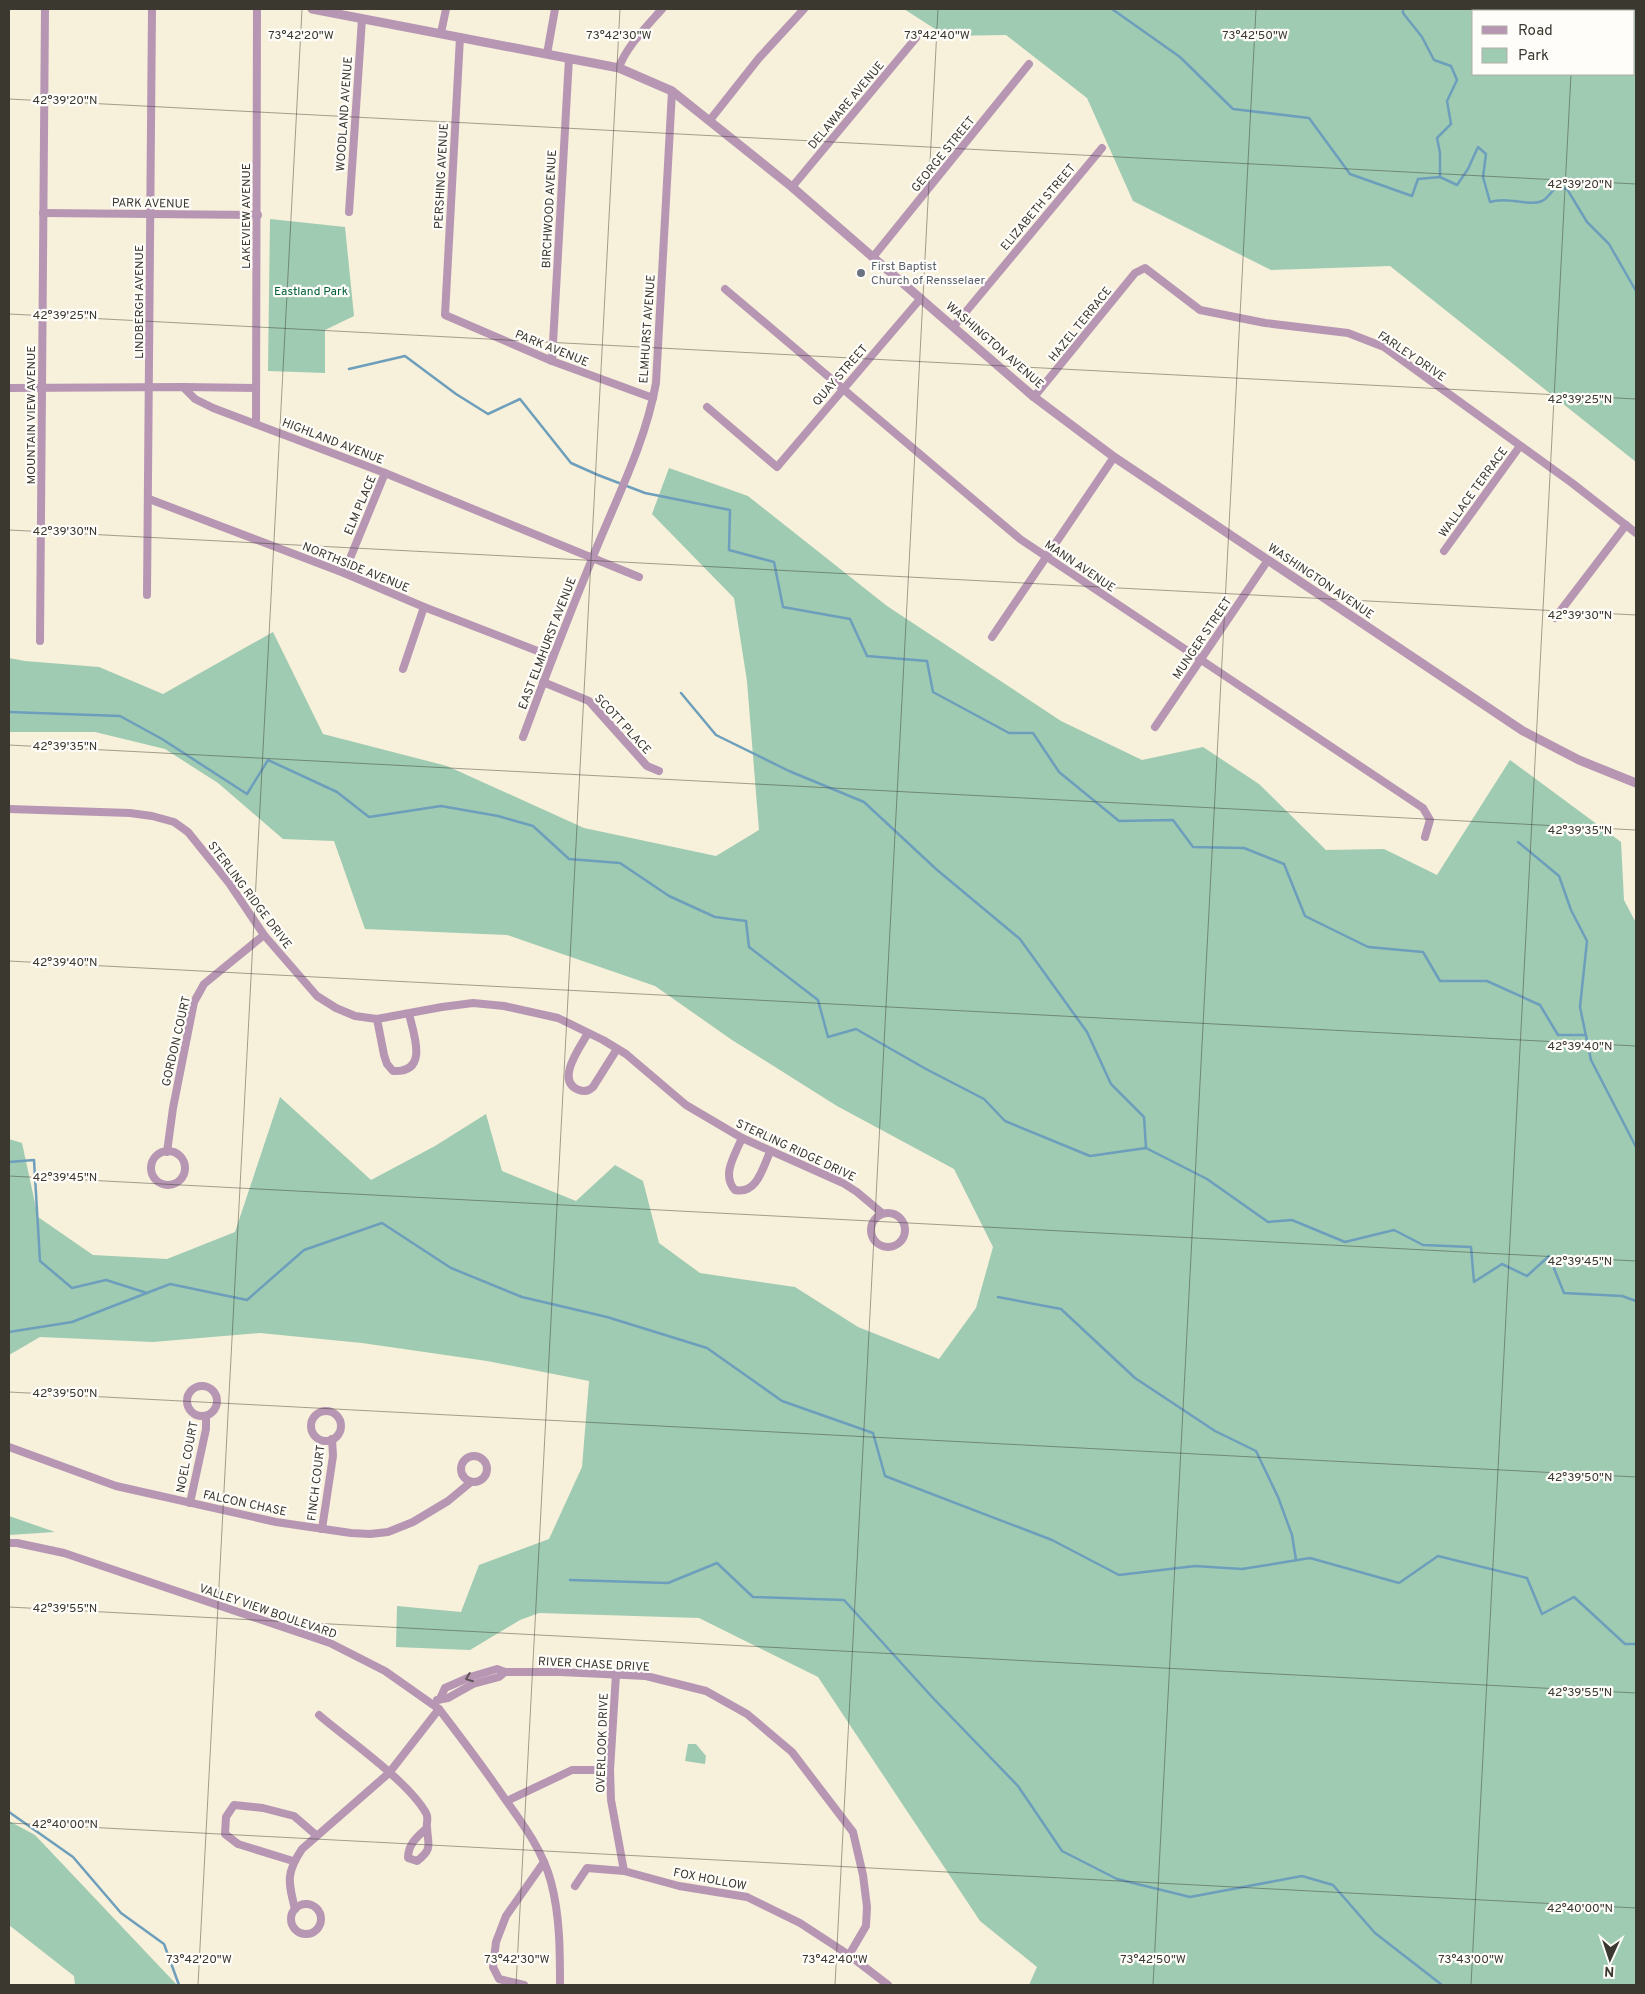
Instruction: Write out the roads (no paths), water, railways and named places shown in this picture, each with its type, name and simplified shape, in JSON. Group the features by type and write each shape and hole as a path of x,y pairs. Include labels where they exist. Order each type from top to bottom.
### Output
{"street":[{"name":"MOUNTAIN VIEW AVENUE","path":"40,641 45,9"},
{"name":"LINDBERGH AVENUE","path":"147,595 152,9"},
{"name":"LAKEVIEW AVENUE","path":"256,424 257,9"},
{"name":"WASHINGTON AVENUE","path":"312,9 338,11 362,19 619,68 672,91 792,188 1034,397 1114,457 1523,731 1579,760 1636,783"},
{"path":"441,33 446,9"},
{"path":"547,54 555,9"},
{"path":"619,68 621,61 662,9"},
{"path":"710,120 759,58 804,9"},
{"name":"WOODLAND AVENUE","path":"349,212 362,19"},
{"name":"PERSHING AVENUE","path":"445,315 460,37"},
{"name":"DELAWARE AVENUE","path":"792,188 916,38"},
{"name":"BIRCHWOOD AVENUE","path":"552,361 569,58"},
{"name":"GEORGE STREET","path":"873,257 1029,64"},
{"name":"ELMHURST AVENUE","path":"592,558 626,480 653,398 656,383 672,91"},
{"name":"ELIZABETH STREET","path":"954,326 1102,148"},
{"name":"PARK AVENUE","path":"43,213 258,216"},
{"name":"HAZEL TERRACE","path":"1034,397 1135,273 1145,268"},
{"name":"FARLEY DRIVE","path":"1145,268 1200,310 1265,322 1348,333 1366,338 1384,347 1636,533"},
{"name":"MANN AVENUE","path":"725,289 1020,539 1423,808 1430,820 1425,837"},
{"name":"QUAY STREET","path":"707,407 777,467 921,298"},
{"name":"PARK AVENUE","path":"445,315 552,361 653,398"},
{"path":"9,388 256,388"},
{"name":"HIGHLAND AVENUE","path":"183,388 195,399 386,473 639,577"},
{"name":"WALLACE TERRACE","path":"1444,551 1520,446"},
{"path":"992,637 1114,457"},
{"name":"ELM PLACE","path":"344,573 386,473"},
{"name":"NORTHSIDE AVENUE","path":"149,499 344,573 424,608 554,657"},
{"path":"1555,618 1626,525"},
{"name":"EAST ELMHURST AVENUE","path":"523,737 592,558"},
{"name":"MUNGER STREET","path":"1155,727 1268,560"},
{"path":"403,669 424,608"},
{"name":"SCOTT PLACE","path":"544,682 589,701 648,766 659,771"},
{"name":"STERLING RIDGE DRIVE","path":"9,809 130,813 174,822 188,832 229,883 264,935 317,996 336,1008 348,1013 377,1019 473,1003 504,1006 558,1018 617,1049 686,1105 742,1138 843,1183 882,1213 894,1213 904,1221 906,1226 904,1238 895,1246 884,1247 879,1245 872,1236 871,1231 874,1220 882,1213"},
{"name":"GORDON COURT","path":"167,1152 173,1108 194,1002 204,984 264,935"},
{"path":"377,1019 387,1064 393,1071 404,1072 412,1067 416,1059 416,1048 409,1014"},
{"path":"588,1033 572,1062 568,1074 571,1085 576,1089 582,1091 590,1090 617,1049"},
{"path":"742,1138 730,1167 728,1178 735,1190 746,1191 755,1185 770,1152"},
{"path":"167,1152 177,1154 181,1158 184,1168 184,1173 178,1182 168,1185 162,1184 153,1177 151,1166 156,1156 167,1152"},
{"name":"NOEL COURT","path":"199,1386 210,1388 216,1395 217,1406 211,1414 206,1416 196,1415 189,1409 188,1395 199,1386"},
{"name":"NOEL COURT","path":"190,1503 206,1429 206,1416"},
{"name":"FINCH COURT","path":"322,1529 333,1456 332,1439"},
{"name":"FALCON CHASE","path":"9,1447 116,1486 276,1522 370,1534 388,1532 413,1522 448,1500 471,1482"},
{"name":"VALLEY VIEW BOULEVARD","path":"9,1543 64,1553 330,1643 385,1671 432,1703 439,1709 475,1756 527,1829 544,1862 551,1882 559,1930 560,1985"},
{"name":"RIVER CHASE DRIVE","path":"432,1703 448,1698 473,1684 499,1677 505,1672 560,1672 646,1676 706,1691 747,1714 792,1752 853,1832 863,1876 867,1906 866,1926 849,1955"},
{"name":"OVERLOOK DRIVE","path":"616,1674 610,1770 611,1800 624,1871"},
{"path":"295,1908 303,1904 316,1906 321,1914 319,1928 310,1934 306,1934 297,1931 291,1923 295,1908 288,1882 294,1861 302,1848 316,1835 389,1773 439,1709"},
{"path":"318,1715 389,1773 416,1799 428,1815 427,1828"},
{"path":"507,1801 572,1770 610,1770"},
{"path":"294,1861 238,1844 225,1834 226,1817 234,1805 263,1808 294,1816 316,1835"},
{"path":"524,1985 499,1979 493,1967 496,1942 506,1916 544,1862"},
{"name":"FOX HOLLOW","path":"575,1886 587,1868 624,1871 679,1886 747,1896 800,1923 849,1955 888,1985"}],"waterway":[{"path":"1112,9 1180,57 1233,109 1309,118 1350,174 1412,196 1418,179 1440,177"},
{"path":"1403,9 1403,13 1422,37 1434,60 1451,66 1457,80 1447,101 1451,124 1437,138 1440,153 1440,177 1457,185 1468,169 1478,147 1486,154 1483,177 1490,202 1504,200 1537,203 1546,199 1556,187 1567,189 1587,222 1609,244 1636,291"},
{"path":"349,369 405,356 456,394 488,414 520,399 571,463 645,493 730,510 729,550 774,562 783,607 850,619 867,656 927,661 933,692 1009,733 1033,733 1059,772 1119,821 1173,820 1193,847 1244,848 1284,864 1305,916 1368,947 1423,952 1440,981 1487,981 1540,1005 1558,1035 1586,1035"},
{"path":"681,693 716,735 789,771 864,802 936,869 1020,939 1087,1032 1111,1084 1144,1117 1146,1148"},
{"path":"9,712 120,716 162,739 247,794 268,760 337,792 369,817 441,806 498,816 533,826 569,859 620,863 669,896 715,917 746,921 749,947 818,1000 828,1037 856,1029 926,1069 984,1099 1005,1121 1090,1156 1146,1148 1207,1179 1268,1222 1292,1220 1345,1242 1394,1230 1423,1245 1471,1247 1474,1282 1502,1264 1527,1276 1549,1256 1564,1293 1622,1296 1636,1301"},
{"path":"1518,842 1559,876 1571,910 1587,941 1580,1007 1591,1060 1636,1147"},
{"path":"9,1162 34,1160 40,1261 72,1288 106,1280 147,1293"},
{"path":"9,1332 72,1322 170,1284 247,1300 304,1250 382,1223 451,1268 522,1297 607,1317 707,1348 782,1401 873,1433 885,1476 1052,1540 1119,1575 1195,1566 1242,1569 1310,1558 1399,1583 1438,1556 1527,1578 1542,1614 1574,1597 1625,1644 1636,1644"},
{"path":"998,1297 1061,1309 1135,1378 1215,1431 1256,1451 1278,1497 1292,1535 1296,1560"},
{"path":"570,1580 668,1583 717,1563 753,1597 844,1600 933,1698 1018,1786 1062,1851 1117,1879 1190,1897 1302,1876 1333,1885 1375,1933 1442,1985"},
{"path":"9,1812 73,1857 121,1913 164,1944 179,1985"}],"place":[{"name":"First Baptist Church of Rensselaer","path":"861,273"}],"park label":[{"name":"Eastland Park","path":"311,291"}]}
